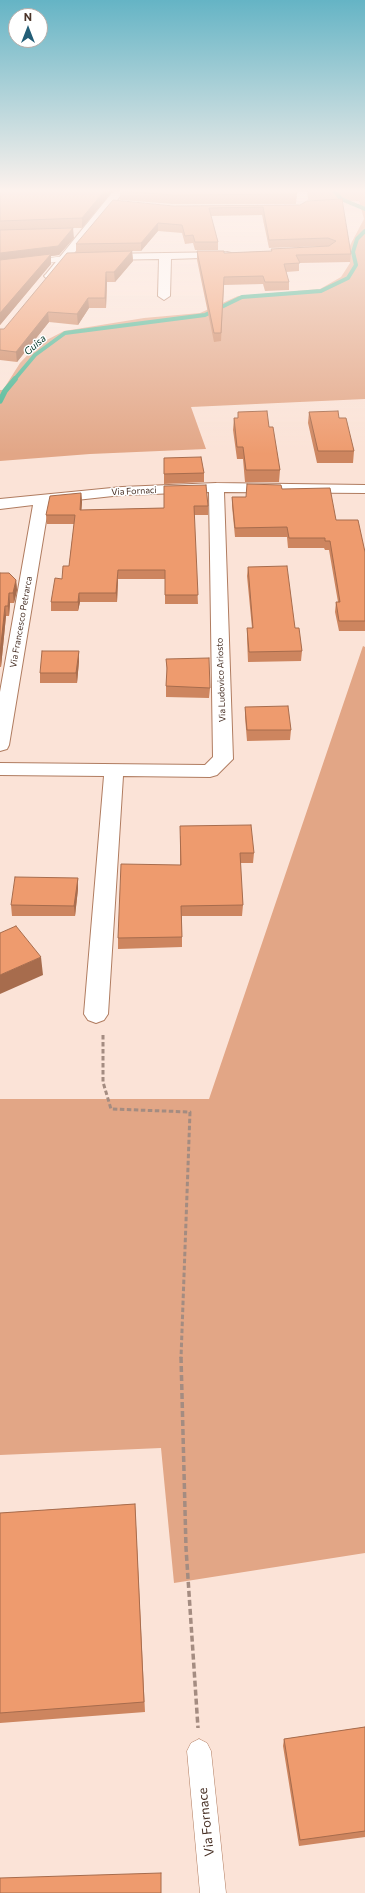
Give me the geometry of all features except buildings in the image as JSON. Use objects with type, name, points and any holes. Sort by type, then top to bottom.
[{"type":"street","points":[[42,286],[49,277]]},
{"type":"street","points":[[164,277],[164,296]]},
{"type":"street","name":"Via Fornaci","points":[[0,504],[122,491],[216,487],[364,493]]},
{"type":"street","name":"Via Ludovico Ariosto","points":[[0,769],[210,771],[224,759],[216,487]]},
{"type":"street","name":"Via Francesco Petrarca","points":[[0,745],[42,499]]},
{"type":"street","points":[[96,1014],[114,770]]},
{"type":"lane","name":"Via Fornace","points":[[199,1751],[213,1893]]},
{"type":"path","points":[[96,1014],[103,1034],[103,1082],[111,1109],[190,1112],[181,1356],[186,1548],[199,1751]]},
{"type":"shaded area","points":[[340,277],[365,277],[365,399],[191,407],[206,449],[90,454],[0,461],[0,390],[3,390],[20,363],[37,345],[64,331],[144,318],[200,313],[238,296],[320,289]]},
{"type":"shaded area","points":[[363,646],[365,647],[365,1553],[174,1583],[161,1448],[0,1455],[0,1099],[209,1099]]},
{"type":"waterway","name":"Guisa","points":[[14,380],[35,355],[65,333],[205,315],[242,297],[321,291],[348,277]]},
{"type":"waterway","name":"Guisa","points":[[0,401],[5,391],[15,379]]}]
